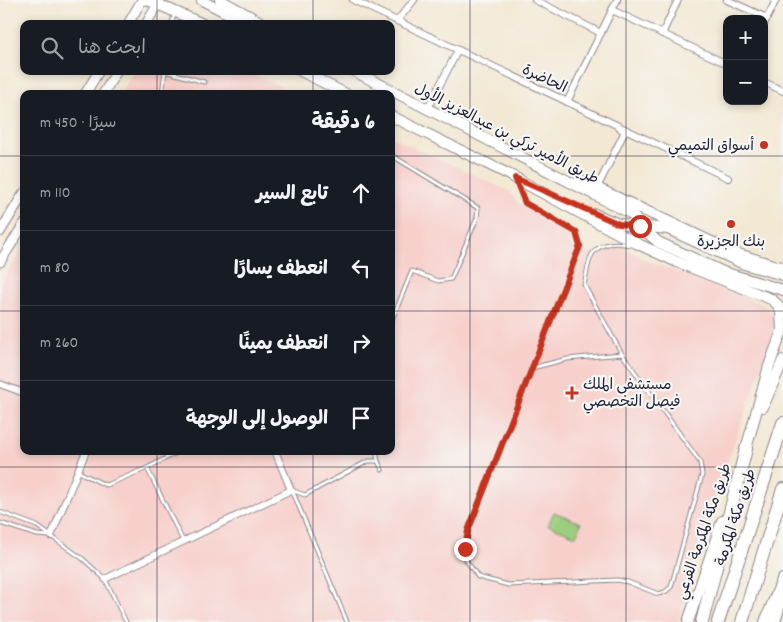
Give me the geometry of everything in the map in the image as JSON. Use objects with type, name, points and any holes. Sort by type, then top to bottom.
[{"type":"highway","name":"طريق مكة المكرمة","points":[[718,622],[783,423]]},
{"type":"highway","points":[[702,622],[746,449]]},
{"type":"highway","points":[[742,622],[783,490]]},
{"type":"highway","points":[[766,622],[783,580]]},
{"type":"main road","points":[[220,0],[257,20]]},
{"type":"main road","points":[[155,1],[194,20]]},
{"type":"main road","points":[[309,75],[338,90]]},
{"type":"main road","name":"طريق الأمير تركي بن عبدالعزيز الأول","points":[[362,75],[392,90]]},
{"type":"main road","name":"طريق الأمير تركي بن عبدالعزيز الأول","points":[[395,92],[632,214],[640,226],[658,242],[723,272],[783,290]]},
{"type":"main road","points":[[395,118],[515,178],[636,243],[677,262],[771,299],[778,305],[781,312],[782,331],[769,366],[746,449]]},
{"type":"main road","points":[[512,152],[556,169],[735,253],[783,267]]},
{"type":"main road","points":[[515,178],[619,224],[668,230],[744,264],[783,276]]},
{"type":"main road","points":[[746,449],[783,342]]},
{"type":"main road","points":[[746,449],[783,360]]},
{"type":"main road","name":"طريق مكة المكرمة الفرعي","points":[[688,622],[746,449]]},
{"type":"main road","points":[[775,622],[783,593]]},
{"type":"street","points":[[130,20],[142,0]]},
{"type":"street","points":[[201,0],[240,20]]},
{"type":"street","name":"الحاضرة","points":[[353,0],[393,20]]},
{"type":"street","points":[[397,22],[414,0]]},
{"type":"street","points":[[535,0],[601,33]]},
{"type":"street","points":[[597,188],[625,131],[567,102],[617,0]]},
{"type":"street","points":[[662,34],[678,0]]},
{"type":"street","points":[[727,0],[755,15]]},
{"type":"street","points":[[768,17],[776,0]]},
{"type":"street","points":[[148,20],[155,1]]},
{"type":"street","points":[[612,10],[723,62]]},
{"type":"street","name":"الحاضرة","points":[[397,22],[728,178]]},
{"type":"street","points":[[428,108],[458,50]]},
{"type":"street","points":[[87,90],[97,75]]},
{"type":"street","points":[[105,90],[115,75]]},
{"type":"street","points":[[768,84],[783,91]]},
{"type":"street","points":[[0,232],[20,200]]},
{"type":"street","points":[[0,262],[20,230]]},
{"type":"street","points":[[0,384],[20,392]]},
{"type":"street","points":[[50,536],[85,455]]},
{"type":"street","points":[[105,579],[291,490],[277,455]]},
{"type":"lane","points":[[173,20],[174,11]]},
{"type":"lane","points":[[163,90],[164,75]]},
{"type":"lane","points":[[179,75],[204,82]]},
{"type":"lane","points":[[395,157],[478,208],[477,218],[451,278],[438,281],[412,271],[395,312]]},
{"type":"lane","points":[[515,178],[525,203],[576,232],[580,246],[468,531],[465,549],[466,560],[478,577],[508,585],[616,580],[628,582],[658,594],[665,592],[671,587],[702,475],[700,462],[622,354],[584,285],[592,254],[606,243],[629,244],[653,255],[677,262]]},
{"type":"lane","points":[[532,369],[567,359],[622,354]]},
{"type":"lane","points":[[79,472],[107,485],[172,455]]},
{"type":"lane","points":[[377,455],[382,470]]},
{"type":"lane","points":[[291,490],[305,495],[368,461],[378,461]]},
{"type":"lane","points":[[147,468],[183,542]]},
{"type":"lane","points":[[291,490],[347,622]]},
{"type":"lane","points":[[0,512],[37,526],[83,559],[105,579],[126,622]]},
{"type":"lane","points":[[0,522],[37,535],[50,536]]},
{"type":"shaded area","points":[[132,75],[257,75],[288,90],[122,90]]},
{"type":"shaded area","name":"مستشفى الملك فيصل التخصصي","points":[[395,139],[509,191],[518,203],[569,231],[571,247],[592,254],[602,253],[612,246],[623,247],[639,257],[766,306],[775,318],[774,334],[722,477],[678,622],[0,622],[0,284],[20,252],[20,455],[395,455]]},
{"type":"green space","points":[[554,512],[581,523],[576,536],[548,525]]},
{"type":"place","name":"أسواق التميمي","points":[[764,145]]},
{"type":"place","name":"بنك الجزيرة","points":[[731,224]]},
{"type":"place","name":"مستشفى الملك فيصل التخصصي","points":[[572,393]]},
{"type":"route","points":[[465,549],[468,531],[580,246],[576,232],[525,203],[515,178],[619,224],[640,226]]}]
